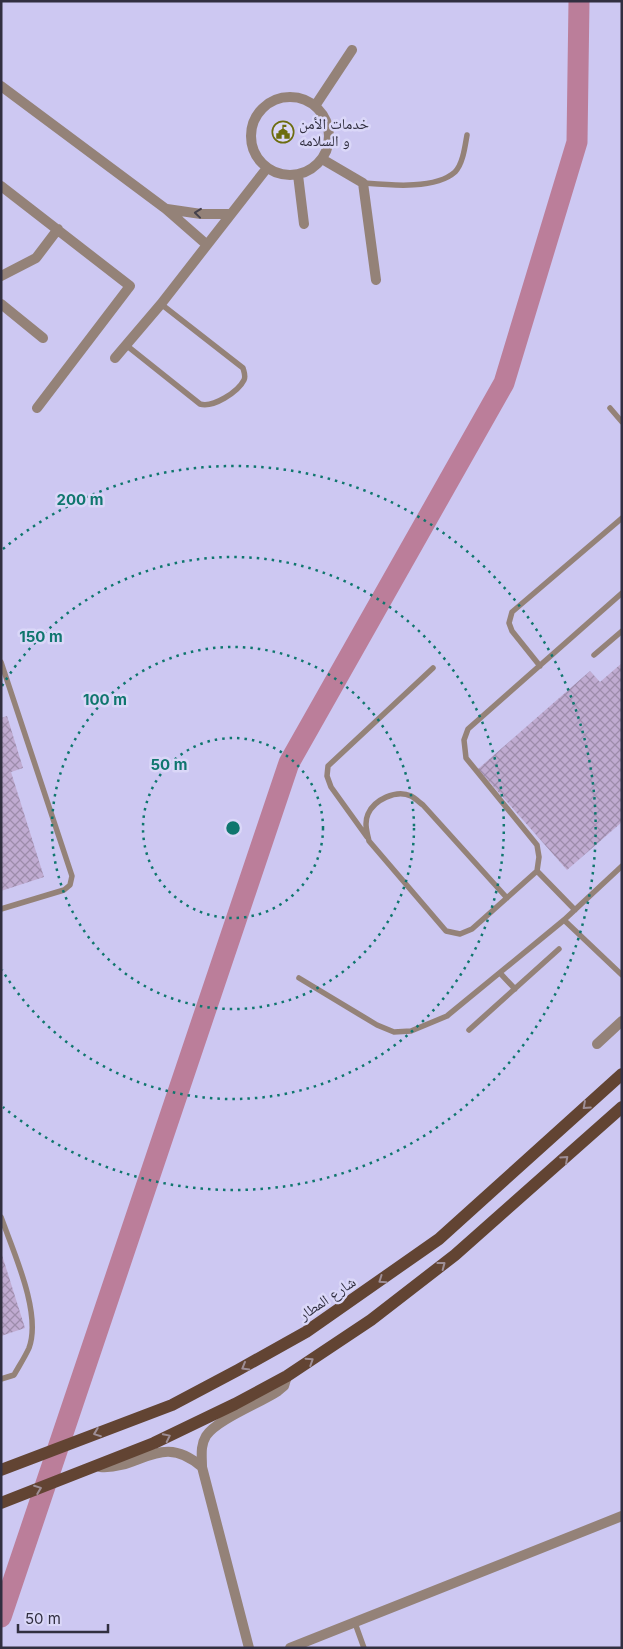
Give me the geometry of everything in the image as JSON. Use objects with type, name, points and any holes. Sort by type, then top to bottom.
[{"type":"main road","name":"شارع المطار","points":[[1,1470],[172,1405],[306,1332],[439,1239],[622,1074]]},
{"type":"main road","points":[[2,1503],[154,1443],[287,1376],[370,1320],[455,1255],[622,1108]]},
{"type":"street","points":[[315,106],[352,50]]},
{"type":"street","points":[[1,86],[166,209],[206,244]]},
{"type":"street","points":[[291,97],[304,100],[315,106],[323,114],[329,136],[327,148],[322,158],[316,166],[298,175],[287,176],[277,174],[267,168],[258,160],[252,149],[250,136],[252,124],[258,113],[267,104],[291,97]]},
{"type":"street","points":[[322,158],[363,184],[376,280]]},
{"type":"street","points":[[115,358],[161,304],[267,168]]},
{"type":"street","points":[[298,175],[304,224]]},
{"type":"street","points":[[1,186],[130,286],[37,408]]},
{"type":"street","points":[[166,209],[201,214],[230,214]]},
{"type":"street","points":[[1,276],[36,258],[58,229]]},
{"type":"street","points":[[1,304],[43,338]]},
{"type":"street","points":[[597,1044],[622,1021]]},
{"type":"street","points":[[249,1648],[202,1467],[202,1449],[209,1431],[278,1391],[284,1386],[287,1376]]},
{"type":"street","points":[[96,1466],[110,1467],[166,1451],[181,1453],[202,1467]]},
{"type":"street","points":[[290,1648],[622,1516]]},
{"type":"lane","points":[[363,184],[406,186],[440,179],[455,172],[462,159],[467,135]]},
{"type":"lane","points":[[126,345],[200,404],[206,406],[220,401],[244,380],[245,373],[243,368],[161,304]]},
{"type":"lane","points":[[610,408],[621,419]]},
{"type":"lane","points":[[540,666],[512,630],[509,622],[512,612],[622,518]]},
{"type":"lane","points":[[433,668],[328,766],[327,776],[331,787],[369,841],[446,931],[460,934],[472,929],[537,871],[539,857],[537,845],[466,758],[464,740],[468,729],[622,594]]},
{"type":"lane","points":[[594,655],[622,631]]},
{"type":"lane","points":[[1,662],[72,876],[70,885],[64,890],[1,909]]},
{"type":"lane","points":[[369,841],[366,827],[368,814],[378,800],[400,793],[410,795],[424,805],[507,898]]},
{"type":"lane","points":[[299,978],[377,1025],[394,1032],[411,1031],[448,1016],[564,920],[622,866]]},
{"type":"lane","points":[[537,871],[575,910]]},
{"type":"lane","points":[[564,920],[622,975]]},
{"type":"lane","points":[[469,1030],[559,949]]},
{"type":"lane","points":[[500,972],[515,989]]},
{"type":"lane","points":[[1,1217],[30,1302],[33,1327],[29,1347],[14,1375],[1,1379]]},
{"type":"lane","points":[[355,1623],[364,1648]]},
{"type":"building","points":[[622,663],[622,822],[567,870],[478,769],[590,671],[600,682]]},
{"type":"building","points":[[7,716],[23,768],[11,772],[44,877],[1,891],[1,718]]},
{"type":"building","points":[[1,1256],[25,1328],[1,1336]]},
{"type":"waterway","points":[[1,1617],[289,763],[504,383],[577,142],[579,1]]},
{"type":"place","name":"خدمات الأمن و السلامه","points":[[283,132]]}]
